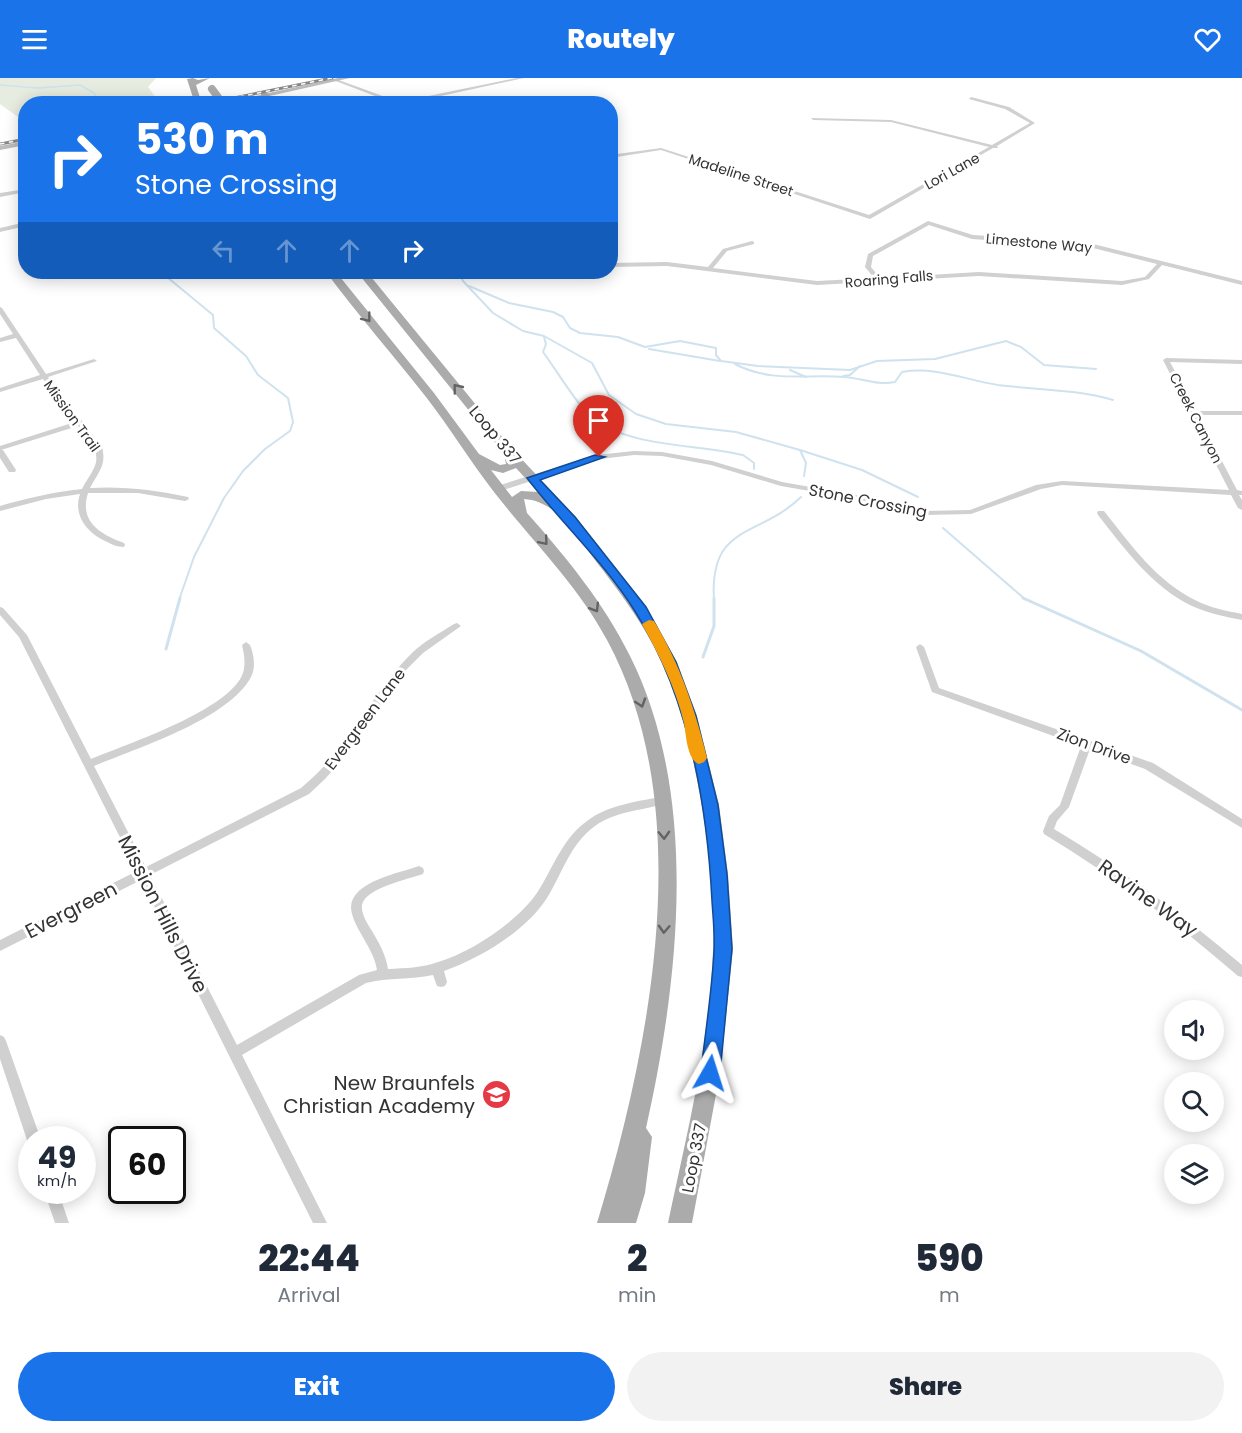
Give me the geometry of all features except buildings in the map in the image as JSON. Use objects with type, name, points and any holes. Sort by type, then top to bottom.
[{"type":"main road","points":[[190,78],[198,83],[208,78],[217,96]]},
{"type":"main road","points":[[190,78],[195,96]]},
{"type":"main road","name":"Loop 337","points":[[337,279],[473,452],[497,489],[522,514],[576,580],[624,659],[650,733],[664,826],[665,892],[661,990],[640,1110],[609,1223]]},
{"type":"main road","name":"Loop 337","points":[[368,279],[510,454],[571,520],[641,610],[669,662],[689,716],[710,805],[719,874],[723,949],[710,1073],[680,1223]]},
{"type":"main road","points":[[473,452],[499,469],[511,467],[513,461],[510,454]]},
{"type":"main road","points":[[522,514],[517,499],[521,495],[528,494],[544,499],[571,520]]},
{"type":"main road","points":[[624,1223],[637,1175],[642,1138],[640,1110]]},
{"type":"street","points":[[259,96],[347,78]]},
{"type":"street","points":[[434,96],[522,78]]},
{"type":"street","points":[[335,80],[380,96]]},
{"type":"street","name":"Lori Lane","points":[[870,217],[996,147],[1033,123],[1007,108],[971,98]]},
{"type":"street","points":[[813,119],[891,121],[996,147]]},
{"type":"street","points":[[0,148],[18,145]]},
{"type":"street","name":"Madeline Street","points":[[618,156],[661,149],[870,217]]},
{"type":"street","points":[[0,195],[18,192]]},
{"type":"street","name":"Limestone Way","points":[[878,279],[868,267],[870,255],[928,223],[972,237],[1073,243],[1242,283]]},
{"type":"street","points":[[0,230],[18,226]]},
{"type":"street","points":[[709,270],[725,250],[752,243]]},
{"type":"street","name":"Roaring Falls","points":[[618,265],[657,264],[796,282],[838,283],[979,274],[1122,283],[1147,278],[1161,263]]},
{"type":"street","name":"Mission Trail","points":[[0,309],[44,376],[100,453],[99,469],[85,489],[82,504],[85,522],[106,540],[121,545]]},
{"type":"street","points":[[0,340],[18,335]]},
{"type":"street","name":"Creek Canyon","points":[[1242,362],[1166,360],[1238,493],[1242,508]]},
{"type":"street","points":[[0,390],[94,361]]},
{"type":"street","points":[[1194,413],[1242,413]]},
{"type":"street","points":[[12,470],[0,450],[79,423]]},
{"type":"street","name":"Stone Crossing","points":[[497,489],[599,457],[651,453],[717,464],[781,484],[934,513],[958,513],[987,508],[1039,487],[1062,483],[1238,493]]},
{"type":"street","points":[[0,509],[85,489],[136,490],[185,499]]},
{"type":"street","points":[[1101,513],[1165,588],[1196,606],[1242,617]]},
{"type":"street","name":"Mission Hills Drive","points":[[0,610],[23,635],[320,1223]]},
{"type":"street","name":"Evergreen Lane","points":[[142,874],[305,791],[339,756],[408,662],[424,647],[457,627]]},
{"type":"street","points":[[88,764],[194,718],[223,702],[239,687],[249,670],[246,645]]},
{"type":"street","name":"Zion Drive","points":[[920,647],[935,690],[1164,774],[1242,824]]},
{"type":"street","name":"Ravine Way","points":[[1086,744],[1064,807],[1053,819],[1048,831],[1120,875],[1206,941],[1242,972]]},
{"type":"street","points":[[234,1053],[347,987],[373,975],[413,973],[436,969],[480,948],[528,914],[535,906],[565,849],[583,829],[604,815],[660,801]]},
{"type":"street","points":[[383,974],[382,959],[356,914],[356,903],[358,898],[376,886],[420,871]]},
{"type":"street","name":"Evergreen","points":[[0,946],[142,874]]},
{"type":"street","points":[[436,969],[441,982]]},
{"type":"street","points":[[0,1041],[29,1126]]},
{"type":"street","points":[[55,1204],[62,1223]]},
{"type":"shaded area","points":[[0,78],[156,78],[148,87],[155,96],[18,96],[18,117],[0,104]]},
{"type":"waterway","points":[[0,85],[38,88],[80,85],[96,96]]},
{"type":"waterway","points":[[169,279],[213,315],[214,328],[246,356],[258,375],[288,398],[293,422],[290,431],[265,449],[243,471],[224,498],[194,557],[179,600]]},
{"type":"waterway","points":[[462,279],[493,313],[523,331],[544,336],[592,363],[609,395],[636,414],[666,424],[736,432],[800,450]]},
{"type":"waterway","points":[[469,286],[509,303],[553,312],[563,317],[570,328],[580,333],[618,337],[645,347],[680,341],[716,348],[716,355],[721,361],[758,366],[850,370],[859,367]]},
{"type":"waterway","points":[[544,337],[546,344],[543,352],[578,402],[589,415],[605,426],[643,439],[743,455],[754,463],[754,469]]},
{"type":"waterway","points":[[859,367],[877,361],[935,359],[1006,341],[1021,347],[1044,365],[1096,369]]},
{"type":"waterway","points":[[649,349],[720,361]]},
{"type":"waterway","points":[[735,364],[762,374],[804,376]]},
{"type":"waterway","points":[[843,376],[850,375],[859,367]]},
{"type":"waterway","points":[[790,370],[804,376]]},
{"type":"waterway","points":[[804,376],[844,377],[882,383],[895,382],[902,372],[927,371],[998,385],[1070,392],[1113,400]]},
{"type":"waterway","points":[[800,450],[862,470],[918,497]]},
{"type":"waterway","points":[[800,450],[806,463],[804,476]]},
{"type":"waterway","points":[[714,600],[715,575],[720,557],[728,544],[785,510],[801,497]]},
{"type":"waterway","points":[[943,528],[1024,599]]},
{"type":"waterway","points":[[166,649],[180,598]]},
{"type":"waterway","points":[[1024,599],[1141,651],[1242,710]]},
{"type":"waterway","points":[[703,657],[714,626],[714,600]]},
{"type":"railway","points":[[243,96],[332,78]]},
{"type":"railway","points":[[0,144],[18,141]]},
{"type":"slow traffic","points":[[649,624],[669,662],[689,716],[699,758]]},
{"type":"place","name":"New Braunfels Christian Academy","points":[[496,1094]]},
{"type":"route","points":[[599,457],[533,478],[571,520],[641,610],[669,662],[689,716],[710,805],[719,874],[723,949],[710,1073]]}]
